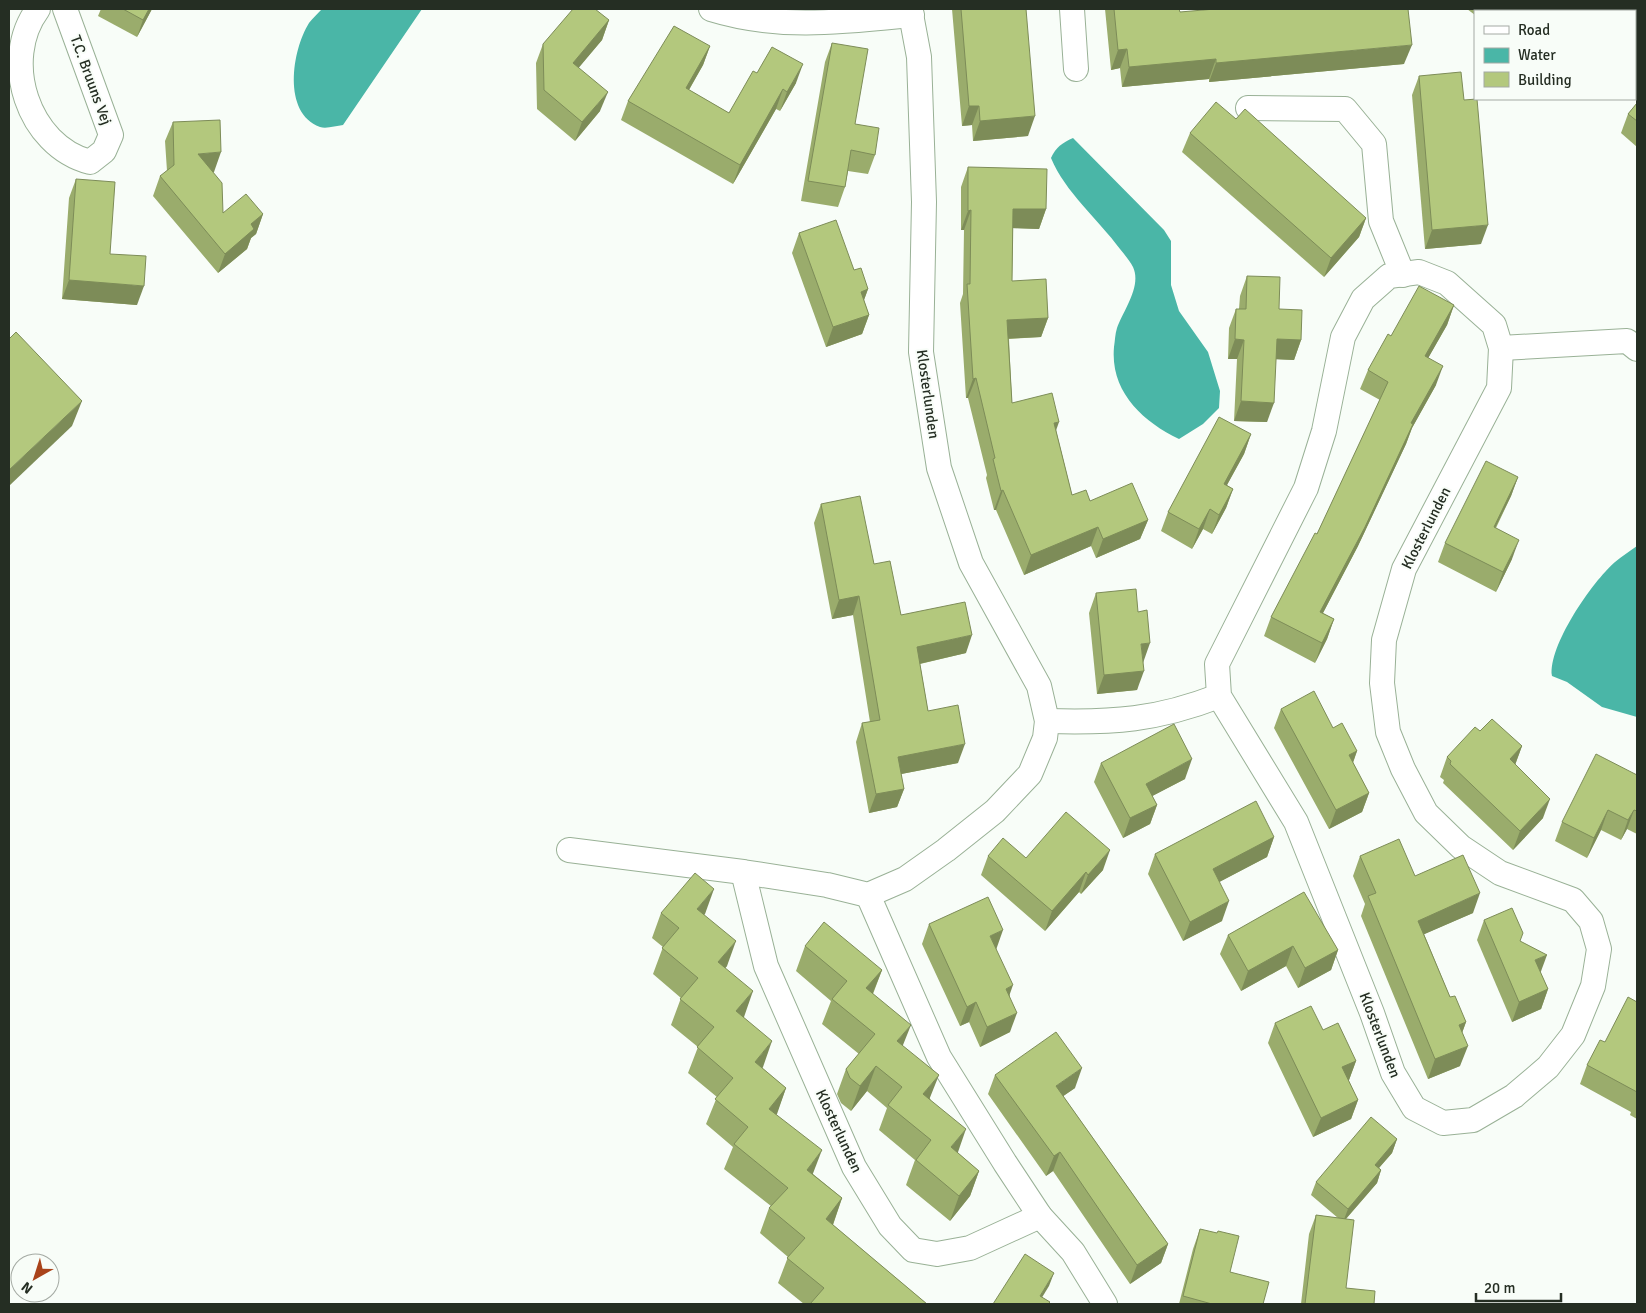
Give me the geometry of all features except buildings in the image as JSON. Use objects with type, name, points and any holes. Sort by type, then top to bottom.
[{"type":"street","name":"T.C. Bruuns Vej","points":[[38,9],[32,16],[17,56],[22,96],[47,138],[73,157],[90,162],[104,151],[111,135],[65,9]]},
{"type":"street","name":"Klosterlunden","points":[[711,9],[743,18],[784,22],[832,23],[911,12],[918,57],[924,202],[921,352],[940,468],[971,563],[1039,686],[1047,721],[1045,738],[1030,774],[995,811],[946,850],[905,879],[868,895]]},
{"type":"street","points":[[1072,9],[1076,69]]},
{"type":"street","points":[[1248,108],[1345,109],[1374,144],[1381,222],[1403,274]]},
{"type":"street","name":"Klosterlunden","points":[[1419,272],[1447,283],[1494,325],[1501,348],[1498,388],[1404,569],[1384,640],[1382,683],[1388,732],[1403,769],[1426,813],[1461,847],[1500,873],[1573,900],[1591,921],[1599,949],[1593,986],[1573,1035],[1548,1067],[1514,1096],[1473,1120],[1443,1123],[1414,1108],[1393,1073],[1372,1013],[1296,822],[1219,696],[1217,664],[1306,488],[1324,431],[1343,337],[1363,298],[1389,276],[1403,274],[1419,272]]},
{"type":"street","points":[[1501,348],[1627,341],[1637,349]]},
{"type":"street","points":[[1047,721],[1127,721],[1184,710],[1219,696]]},
{"type":"street","points":[[569,850],[743,872],[868,895],[939,1057],[1040,1216],[1073,1252],[1105,1304]]},
{"type":"street","name":"Klosterlunden","points":[[743,872],[766,966],[854,1167],[890,1226],[913,1250],[937,1254],[970,1248],[1040,1216]]},
{"type":"water","points":[[322,9],[422,9],[343,125],[325,128],[308,120],[300,109],[295,95],[294,80],[298,49],[303,35],[309,23]]},
{"type":"water","points":[[1073,138],[1164,230],[1171,241],[1171,285],[1179,311],[1208,352],[1220,391],[1219,408],[1203,424],[1179,439],[1165,432],[1141,414],[1123,391],[1117,377],[1114,363],[1116,333],[1131,298],[1135,274],[1127,258],[1073,194],[1051,158],[1060,146]]},
{"type":"water","points":[[1637,546],[1637,717],[1602,707],[1567,682],[1552,676],[1557,648],[1573,615],[1606,571]]}]
